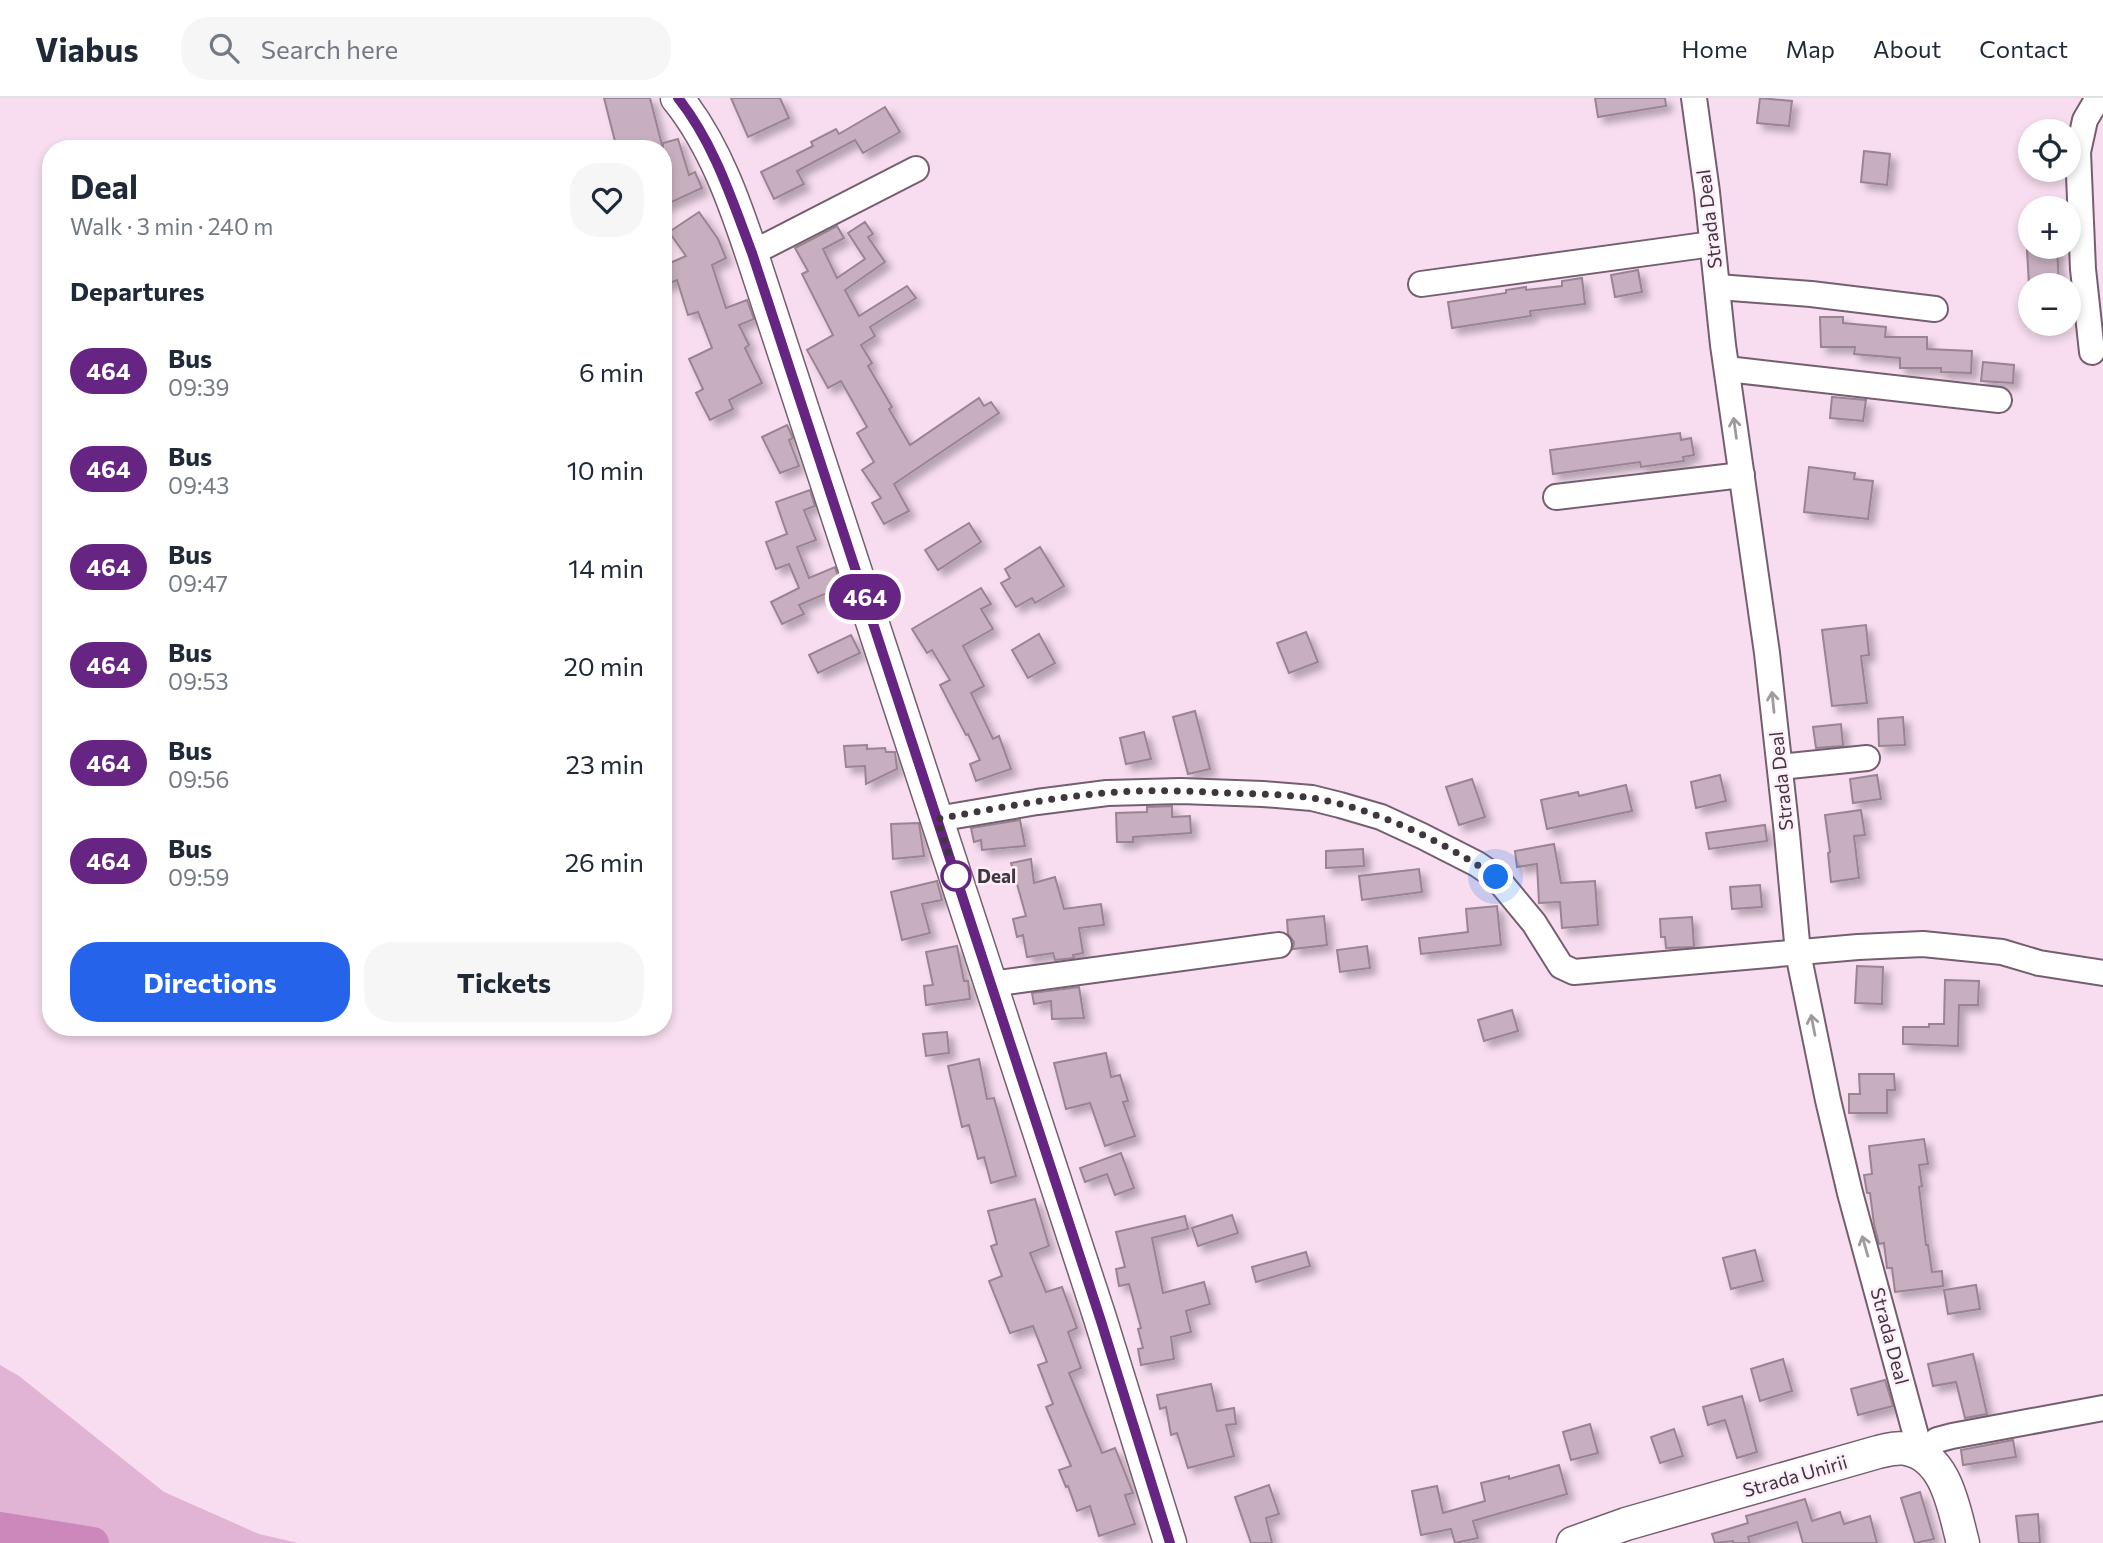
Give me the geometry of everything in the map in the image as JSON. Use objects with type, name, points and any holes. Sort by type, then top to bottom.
[{"type":"main road","points":[[677,98],[696,125],[716,162],[752,253],[1100,1318],[1170,1543]]},
{"type":"main road","name":"Strada Unirii","points":[[1573,1543],[1626,1524],[1878,1452],[1905,1449],[1921,1454]]},
{"type":"main road","points":[[1921,1454],[1935,1465],[1942,1478],[1963,1543]]},
{"type":"street","name":"Strada Deal","points":[[1694,98],[1727,369],[1767,653],[1798,953],[1850,1193],[1921,1454]]},
{"type":"street","points":[[2092,352],[2083,269],[2078,152],[2085,121],[2098,98]]},
{"type":"street","points":[[752,253],[916,169]]},
{"type":"street","points":[[1421,284],[1712,244]]},
{"type":"street","points":[[1718,287],[1935,309]]},
{"type":"street","points":[[1727,369],[1999,400]]},
{"type":"street","points":[[1556,497],[1742,475]]},
{"type":"street","points":[[1780,767],[1867,758]]},
{"type":"street","points":[[937,819],[1107,793],[1181,791],[1312,798],[1381,817],[1477,864],[1496,877],[1534,923],[1555,957],[1567,970],[1574,972],[1858,947],[1934,945],[2002,952],[2039,963],[2103,973]]},
{"type":"street","points":[[991,984],[1279,945]]},
{"type":"street","points":[[1921,1454],[1937,1440],[1952,1436],[2103,1408]]},
{"type":"shaded area","points":[[0,1365],[19,1376],[164,1492],[259,1534],[298,1543],[0,1543]]},
{"type":"building","points":[[604,98],[650,98],[661,140],[615,140]]},
{"type":"building","points":[[731,98],[780,98],[789,118],[748,137]]},
{"type":"building","points":[[1595,98],[1665,98],[1666,106],[1598,117]]},
{"type":"building","points":[[1760,98],[1792,101],[1789,126],[1757,123]]},
{"type":"building","points":[[885,107],[900,132],[863,153],[855,140],[797,171],[804,184],[774,199],[761,172],[813,146],[811,142],[836,129],[839,134]]},
{"type":"building","points":[[678,139],[689,175],[695,172],[702,188],[672,202],[672,141]]},
{"type":"building","points":[[1864,151],[1890,154],[1887,185],[1861,182]]},
{"type":"building","points":[[699,212],[718,239],[726,258],[712,265],[726,308],[747,300],[754,319],[739,325],[749,345],[745,348],[762,383],[729,400],[733,409],[710,420],[696,393],[703,389],[689,359],[712,348],[698,312],[688,315],[677,280],[672,282],[672,262],[686,256],[672,236],[672,230]]},
{"type":"building","points":[[865,222],[873,234],[868,237],[885,262],[845,290],[859,316],[907,286],[916,298],[870,327],[875,336],[861,345],[872,363],[868,366],[892,407],[889,409],[910,445],[979,398],[984,406],[991,402],[999,413],[894,484],[909,511],[884,524],[872,503],[881,498],[862,470],[874,462],[857,433],[867,427],[841,381],[828,388],[807,350],[833,335],[802,274],[808,271],[795,248],[837,226],[844,238],[823,249],[837,278],[865,259],[848,233]]},
{"type":"building","points":[[2028,259],[2058,259],[2058,273],[2028,273]]},
{"type":"building","points":[[1638,270],[1642,292],[1615,297],[1611,275]]},
{"type":"building","points":[[1582,278],[1585,304],[1530,311],[1531,316],[1452,328],[1448,302],[1506,293],[1506,290],[1526,287],[1526,290],[1562,286],[1562,281]]},
{"type":"building","points":[[1820,317],[1843,317],[1843,323],[1886,327],[1885,337],[1927,337],[1927,349],[1972,351],[1971,373],[1941,372],[1941,368],[1900,368],[1900,358],[1854,354],[1855,347],[1821,347]]},
{"type":"building","points":[[1983,362],[2014,365],[2013,383],[1981,381]]},
{"type":"building","points":[[1832,397],[1866,400],[1863,421],[1830,418]]},
{"type":"building","points":[[787,425],[793,438],[789,440],[799,466],[780,473],[762,437]]},
{"type":"building","points":[[1680,433],[1681,440],[1691,438],[1694,455],[1683,457],[1684,461],[1641,467],[1640,462],[1553,474],[1550,450]]},
{"type":"building","points":[[1809,467],[1855,473],[1854,479],[1873,481],[1868,519],[1804,512]]},
{"type":"building","points":[[810,490],[815,506],[804,510],[816,540],[797,547],[809,578],[835,567],[841,587],[799,605],[804,614],[782,624],[771,602],[799,588],[789,564],[776,569],[766,542],[787,534],[776,502]]},
{"type":"building","points":[[969,523],[981,542],[938,570],[925,550]]},
{"type":"building","points":[[1040,547],[1064,586],[1035,603],[1032,598],[1016,607],[1001,583],[1010,578],[1005,569]]},
{"type":"building","points":[[981,588],[991,604],[981,609],[993,629],[963,646],[984,686],[971,693],[993,739],[999,736],[1011,769],[976,781],[970,764],[980,760],[940,685],[950,680],[932,650],[927,653],[912,629]]},
{"type":"building","points":[[1866,625],[1869,655],[1861,656],[1867,703],[1832,706],[1822,630]]},
{"type":"building","points":[[1306,632],[1318,662],[1289,673],[1277,643]]},
{"type":"building","points":[[1039,634],[1055,663],[1028,678],[1012,650]]},
{"type":"building","points":[[851,635],[860,653],[818,673],[809,655]]},
{"type":"building","points":[[1195,711],[1210,769],[1188,774],[1173,717]]},
{"type":"building","points":[[1903,717],[1905,745],[1879,746],[1878,719]]},
{"type":"building","points":[[1841,724],[1843,746],[1816,748],[1813,727]]},
{"type":"building","points":[[1144,732],[1151,759],[1126,764],[1120,738]]},
{"type":"building","points":[[867,745],[867,749],[885,748],[886,752],[895,752],[897,769],[866,784],[865,766],[846,767],[844,746]]},
{"type":"building","points":[[1720,775],[1726,801],[1696,808],[1691,782]]},
{"type":"building","points":[[1877,775],[1881,799],[1853,803],[1850,779]]},
{"type":"building","points":[[1472,779],[1485,817],[1459,825],[1446,787]]},
{"type":"building","points":[[1626,785],[1632,811],[1547,829],[1541,800],[1578,792],[1579,796]]},
{"type":"building","points":[[1172,806],[1172,817],[1190,816],[1191,833],[1133,837],[1133,842],[1117,842],[1116,813],[1147,812],[1147,807]]},
{"type":"building","points":[[1861,810],[1865,835],[1854,836],[1859,878],[1831,882],[1825,815]]},
{"type":"building","points":[[1020,820],[1025,846],[982,850],[981,840],[974,842],[971,828]]},
{"type":"building","points":[[919,823],[924,856],[893,859],[891,824]]},
{"type":"building","points":[[1765,825],[1767,841],[1709,849],[1706,833]]},
{"type":"building","points":[[1554,844],[1561,883],[1595,881],[1598,925],[1562,928],[1560,902],[1539,903],[1537,864],[1517,867],[1515,851]]},
{"type":"building","points":[[1363,849],[1364,866],[1326,868],[1326,851]]},
{"type":"building","points":[[1031,859],[1034,883],[1055,877],[1064,909],[1101,904],[1104,925],[1079,928],[1083,953],[1073,955],[1074,958],[1055,960],[1053,953],[1027,957],[1023,935],[1017,937],[1013,919],[1026,916],[1011,863]]},
{"type":"building","points":[[1419,869],[1422,892],[1362,900],[1359,876]]},
{"type":"building","points":[[937,881],[942,900],[922,904],[930,933],[902,940],[891,892]]},
{"type":"building","points":[[1760,885],[1762,907],[1732,909],[1730,887]]},
{"type":"building","points":[[1497,906],[1501,945],[1421,954],[1419,938],[1468,932],[1466,909]]},
{"type":"building","points":[[1324,916],[1327,945],[1293,949],[1294,942],[1288,934],[1287,920]]},
{"type":"building","points":[[1692,917],[1694,947],[1666,948],[1665,937],[1661,937],[1660,919]]},
{"type":"building","points":[[957,946],[964,981],[968,981],[970,999],[926,1005],[924,986],[933,985],[926,952]]},
{"type":"building","points":[[1367,946],[1370,968],[1340,972],[1337,950]]},
{"type":"building","points":[[1857,966],[1883,967],[1882,1004],[1855,1003]]},
{"type":"building","points":[[1945,980],[1979,981],[1978,1005],[1959,1005],[1958,1046],[1903,1044],[1903,1027],[1944,1024]]},
{"type":"building","points":[[1079,987],[1084,1018],[1052,1019],[1051,1001],[1034,1004],[1032,993]]},
{"type":"building","points":[[1512,1010],[1518,1031],[1484,1041],[1478,1020]]},
{"type":"building","points":[[947,1032],[949,1053],[926,1056],[923,1034]]},
{"type":"building","points":[[1106,1053],[1111,1077],[1120,1075],[1128,1101],[1123,1102],[1135,1136],[1105,1146],[1090,1103],[1066,1109],[1054,1063]]},
{"type":"building","points":[[979,1059],[987,1099],[994,1098],[1016,1176],[991,1183],[984,1157],[978,1159],[969,1125],[962,1127],[948,1066]]},
{"type":"building","points":[[1859,1074],[1894,1074],[1895,1090],[1887,1090],[1887,1113],[1849,1113],[1849,1094],[1860,1094]]},
{"type":"building","points":[[1924,1139],[1928,1164],[1919,1165],[1922,1186],[1919,1187],[1926,1245],[1932,1272],[1942,1271],[1943,1286],[1895,1292],[1892,1268],[1887,1268],[1884,1243],[1879,1244],[1870,1193],[1867,1193],[1864,1175],[1872,1174],[1869,1146]]},
{"type":"building","points":[[1121,1153],[1134,1188],[1115,1195],[1107,1174],[1085,1182],[1080,1168]]},
{"type":"building","points":[[1035,1199],[1049,1246],[1030,1253],[1046,1292],[1062,1287],[1077,1328],[1068,1332],[1081,1368],[1069,1373],[1102,1453],[1115,1448],[1133,1493],[1125,1495],[1135,1524],[1099,1536],[1090,1506],[1077,1511],[1059,1470],[1071,1466],[1046,1407],[1053,1404],[1038,1365],[1047,1362],[1033,1326],[1010,1333],[989,1281],[1002,1276],[991,1246],[997,1244],[988,1211]]},
{"type":"building","points":[[1232,1215],[1238,1233],[1198,1246],[1192,1228]]},
{"type":"building","points":[[1185,1216],[1188,1229],[1152,1238],[1163,1293],[1204,1282],[1210,1304],[1186,1311],[1191,1332],[1171,1337],[1174,1359],[1141,1365],[1138,1349],[1143,1348],[1138,1329],[1141,1328],[1129,1284],[1119,1286],[1116,1269],[1125,1267],[1116,1232]]},
{"type":"building","points":[[1755,1250],[1763,1281],[1731,1289],[1723,1258]]},
{"type":"building","points":[[1306,1252],[1310,1266],[1256,1282],[1252,1267]]},
{"type":"building","points":[[1976,1285],[1980,1309],[1948,1314],[1944,1290]]},
{"type":"building","points":[[1973,1354],[1987,1414],[1965,1418],[1956,1382],[1933,1386],[1928,1364]]},
{"type":"building","points":[[1783,1359],[1792,1391],[1760,1401],[1751,1369]]},
{"type":"building","points":[[1885,1380],[1893,1406],[1858,1415],[1851,1389]]},
{"type":"building","points":[[1211,1384],[1217,1411],[1234,1408],[1236,1424],[1226,1425],[1234,1456],[1188,1468],[1177,1433],[1171,1435],[1166,1407],[1160,1409],[1157,1395]]},
{"type":"building","points":[[1742,1396],[1757,1452],[1737,1458],[1725,1420],[1708,1425],[1703,1407]]},
{"type":"building","points":[[1590,1424],[1598,1453],[1571,1460],[1563,1432]]},
{"type":"building","points":[[1674,1429],[1683,1456],[1660,1463],[1651,1437]]},
{"type":"building","points":[[2013,1440],[2016,1457],[1963,1465],[1961,1450]]},
{"type":"building","points":[[1559,1465],[1567,1494],[1473,1521],[1478,1538],[1455,1543],[1451,1529],[1421,1535],[1412,1491],[1437,1486],[1443,1513],[1485,1501],[1481,1483],[1509,1476],[1509,1479]]},
{"type":"building","points":[[1269,1485],[1279,1514],[1266,1518],[1272,1543],[1251,1543],[1235,1497]]},
{"type":"building","points":[[1920,1492],[1934,1539],[1915,1543],[1901,1498]]},
{"type":"building","points":[[1805,1499],[1812,1521],[1840,1512],[1844,1524],[1870,1516],[1877,1543],[1803,1543],[1797,1522],[1748,1537],[1750,1543],[1715,1543],[1712,1534],[1748,1523],[1746,1516]]},
{"type":"building","points":[[2038,1514],[2040,1543],[2019,1543],[2016,1516]]},
{"type":"waterway","points":[[0,1528],[93,1543]]},
{"type":"bus line","name":"464","points":[[678,98],[708,145],[752,253],[1100,1318],[1170,1543]]},
{"type":"place","name":"Deal","points":[[956,876]]},
{"type":"route","points":[[956,876],[937,819],[1107,793],[1181,791],[1288,796],[1340,804],[1381,817],[1422,836],[1477,864],[1496,877]]}]
